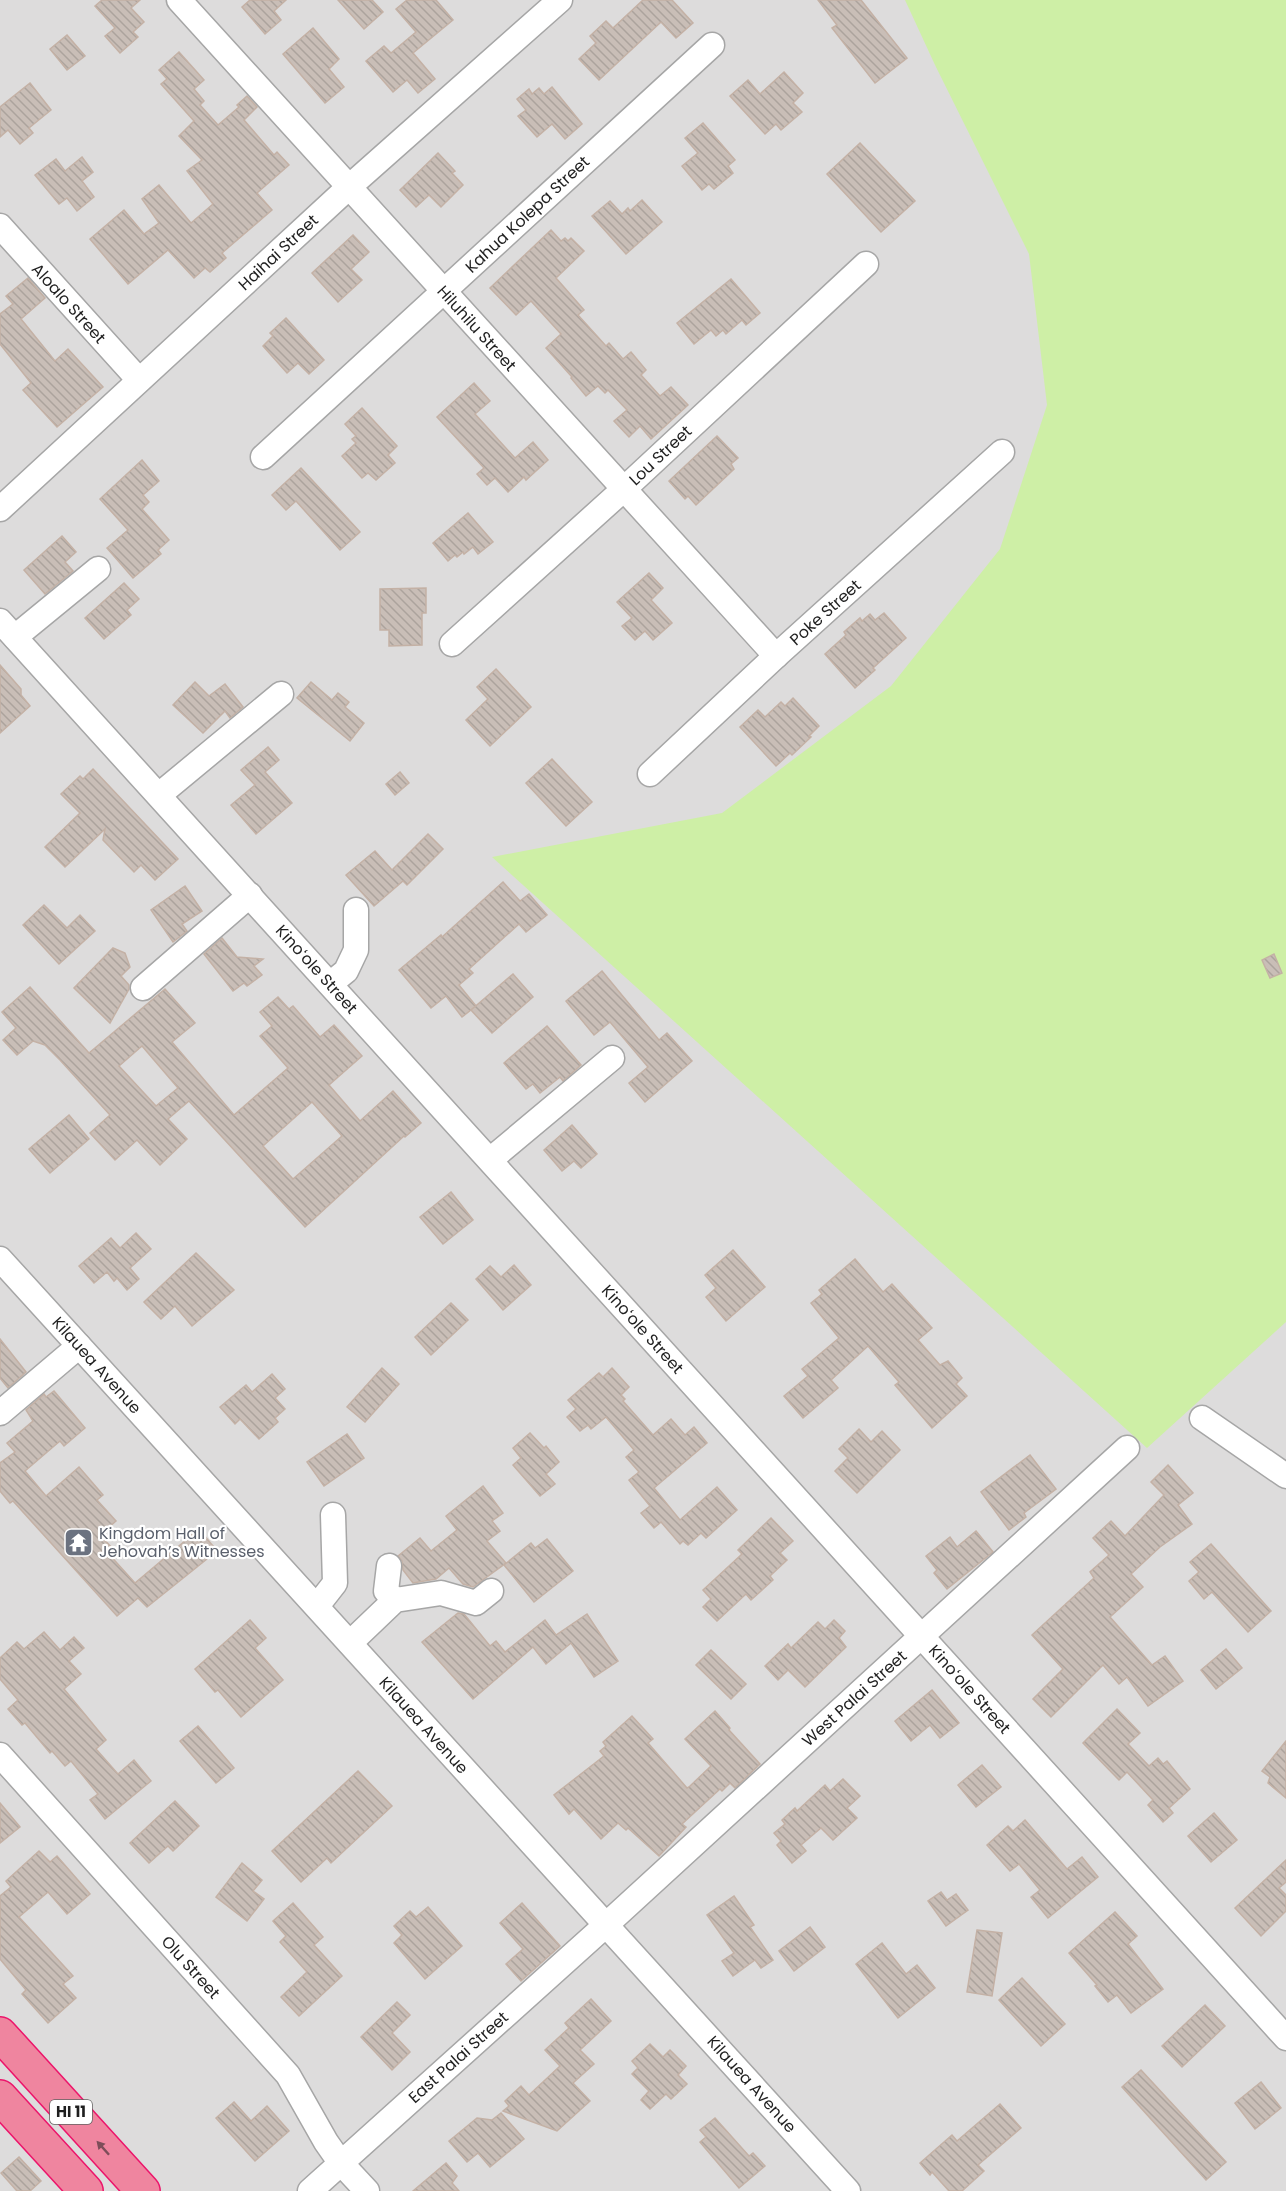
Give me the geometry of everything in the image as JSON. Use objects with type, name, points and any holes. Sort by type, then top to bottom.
[{"type":"highway","name":"HI 11","points":[[0,2034],[143,2191]]},
{"type":"highway","points":[[0,2097],[86,2191]]},
{"type":"street","name":"Hiluhilu Street","points":[[179,0],[776,656]]},
{"type":"street","name":"Haihai Street","points":[[0,509],[349,188],[559,0]]},
{"type":"street","name":"Kahua Kolepa Street","points":[[263,457],[712,45]]},
{"type":"street","name":"Aloalo Street","points":[[0,226],[139,380]]},
{"type":"street","name":"Lou Street","points":[[452,644],[624,489],[866,264]]},
{"type":"street","name":"Poke Street","points":[[650,774],[776,656],[1002,452]]},
{"type":"street","points":[[8,629],[98,569]]},
{"type":"street","name":"Kinoʻole Street","points":[[8,629],[1286,2038]]},
{"type":"street","points":[[159,795],[281,694]]},
{"type":"street","points":[[143,988],[250,896]]},
{"type":"street","points":[[330,984],[346,971],[356,950],[356,910]]},
{"type":"street","points":[[490,1160],[612,1058]]},
{"type":"street","name":"Kilauea Avenue","points":[[0,1258],[848,2191]]},
{"type":"street","points":[[0,1413],[80,1346]]},
{"type":"street","points":[[1202,1418],[1286,1476]]},
{"type":"street","name":"West Palai Street","points":[[607,1924],[1127,1448]]},
{"type":"street","points":[[317,1606],[335,1583],[333,1515]]},
{"type":"street","points":[[389,1566],[386,1591],[395,1600]]},
{"type":"street","points":[[350,1643],[395,1600],[441,1593],[476,1603],[491,1591]]},
{"type":"street","name":"Olu Street","points":[[0,1755],[288,2075],[326,2142],[340,2162],[367,2191]]},
{"type":"street","name":"East Palai Street","points":[[310,2191],[607,1924]]},
{"type":"shaded area","points":[[0,0],[1286,0],[1286,2191],[0,2191]]},
{"type":"green space","points":[[905,0],[1286,0],[1286,1322],[1147,1448],[492,857],[722,813],[891,686],[1000,549],[1047,405],[1029,254]]},
{"type":"building","points":[[102,0],[140,0],[131,8],[144,22],[133,32],[138,37],[120,53],[105,36],[115,28],[95,6]]},
{"type":"building","points":[[250,0],[286,0],[274,11],[281,20],[265,34],[242,7]]},
{"type":"building","points":[[338,0],[372,0],[383,12],[364,29]]},
{"type":"building","points":[[407,0],[436,0],[453,20],[413,53],[435,79],[418,93],[407,80],[393,92],[366,61],[384,46],[391,53],[416,32],[396,9]]},
{"type":"building","points":[[643,0],[672,0],[693,23],[676,38],[661,22],[599,80],[579,59],[596,43],[590,36],[606,21],[613,28]]},
{"type":"building","points":[[818,0],[861,0],[907,58],[875,83],[832,28],[837,25]]},
{"type":"building","points":[[313,28],[339,59],[329,69],[344,87],[325,103],[283,54]]},
{"type":"building","points":[[67,35],[85,56],[67,70],[50,49]]},
{"type":"building","points":[[179,52],[204,80],[194,89],[204,101],[200,105],[218,125],[239,107],[237,105],[247,96],[257,107],[244,120],[274,155],[277,152],[289,165],[257,193],[272,210],[222,253],[226,258],[210,272],[205,268],[194,278],[168,250],[128,284],[90,239],[124,210],[144,234],[159,223],[142,199],[159,185],[191,223],[213,204],[187,171],[202,160],[179,136],[194,121],[161,84],[167,79],[159,70]]},
{"type":"building","points":[[784,72],[803,93],[793,103],[802,112],[781,130],[776,124],[765,134],[730,96],[748,80],[760,94]]},
{"type":"building","points":[[30,83],[51,110],[29,128],[33,133],[20,144],[8,130],[0,137],[0,107]]},
{"type":"building","points":[[552,87],[582,124],[565,139],[552,124],[537,137],[518,116],[526,110],[517,99],[529,89],[532,94],[539,88],[544,94]]},
{"type":"building","points":[[703,123],[735,160],[728,166],[733,173],[714,189],[709,184],[702,190],[682,166],[698,153],[685,138]]},
{"type":"building","points":[[860,143],[915,201],[881,232],[827,174]]},
{"type":"building","points":[[438,153],[455,171],[452,173],[463,185],[441,207],[429,195],[416,207],[400,190]]},
{"type":"building","points":[[82,157],[93,172],[82,181],[94,197],[77,211],[67,198],[59,204],[35,175],[56,159],[65,171]]},
{"type":"building","points":[[642,200],[662,222],[626,254],[592,216],[610,201],[622,214],[628,208],[630,211]]},
{"type":"building","points":[[551,230],[561,241],[565,238],[568,241],[571,238],[584,251],[556,278],[584,310],[578,315],[606,346],[609,343],[623,359],[631,352],[646,370],[641,375],[660,396],[671,387],[688,405],[651,439],[640,426],[629,437],[614,421],[627,410],[608,390],[605,393],[598,386],[586,396],[546,348],[561,334],[531,301],[516,315],[490,288]]},
{"type":"building","points":[[353,235],[369,252],[351,269],[362,280],[338,302],[312,273]]},
{"type":"building","points":[[28,278],[45,298],[21,319],[55,361],[68,349],[103,387],[57,427],[23,390],[31,383],[0,344],[0,314],[13,304],[6,296]]},
{"type":"building","points":[[731,279],[760,313],[746,325],[742,320],[726,334],[723,330],[716,336],[711,330],[694,344],[677,323]]},
{"type":"building","points":[[286,318],[324,360],[309,374],[298,363],[287,373],[263,346],[273,336],[270,333]]},
{"type":"building","points":[[474,383],[490,401],[475,414],[515,458],[533,442],[548,460],[526,480],[524,477],[508,492],[495,478],[487,485],[477,474],[484,468],[437,417]]},
{"type":"building","points":[[362,408],[397,446],[388,455],[395,463],[376,480],[368,473],[362,478],[342,456],[356,443],[352,439],[356,436],[345,424]]},
{"type":"building","points":[[717,436],[738,458],[731,464],[734,469],[696,505],[688,496],[685,499],[669,481]]},
{"type":"building","points":[[142,460],[159,481],[143,495],[149,502],[142,509],[169,540],[158,550],[161,554],[133,578],[107,548],[128,530],[100,499]]},
{"type":"building","points":[[301,468],[360,532],[340,550],[296,501],[286,510],[272,495]]},
{"type":"building","points":[[468,513],[493,542],[478,554],[473,547],[464,554],[463,552],[457,557],[455,555],[448,561],[433,543]]},
{"type":"building","points":[[62,536],[76,552],[65,562],[73,571],[45,594],[24,570]]},
{"type":"building","points":[[649,573],[663,588],[651,600],[672,623],[653,640],[645,631],[635,640],[622,626],[632,618],[617,602]]},
{"type":"building","points":[[124,583],[139,599],[127,610],[131,615],[104,639],[85,618]]},
{"type":"building","points":[[426,588],[426,613],[422,613],[422,645],[389,646],[389,630],[380,630],[380,589]]},
{"type":"building","points":[[884,613],[906,638],[855,688],[825,654],[846,635],[844,632],[860,618],[862,621],[870,614],[875,620]]},
{"type":"building","points":[[0,665],[21,689],[21,695],[30,706],[0,733]]},
{"type":"building","points":[[496,669],[531,707],[490,746],[466,720],[488,699],[477,687]]},
{"type":"building","points":[[195,682],[209,696],[225,684],[243,707],[230,718],[225,711],[203,733],[173,705]]},
{"type":"building","points":[[311,682],[332,700],[338,693],[349,702],[345,707],[364,723],[350,741],[297,698]]},
{"type":"building","points":[[793,698],[819,726],[792,755],[790,753],[776,766],[740,727],[758,710],[765,717],[781,702],[785,706]]},
{"type":"building","points":[[268,747],[279,760],[265,772],[292,803],[256,834],[231,805],[255,785],[241,770]]},
{"type":"building","points":[[552,759],[592,802],[566,826],[526,783]]},
{"type":"building","points":[[93,769],[178,859],[155,880],[141,865],[134,872],[103,840],[105,829],[65,867],[45,847],[80,813],[61,794],[80,776],[83,779]]},
{"type":"building","points":[[400,772],[409,783],[395,795],[386,784]]},
{"type":"building","points":[[428,834],[443,849],[407,885],[403,881],[374,906],[346,875],[375,851],[392,870]]},
{"type":"building","points":[[503,882],[520,901],[529,894],[547,915],[526,932],[519,924],[469,969],[473,973],[459,985],[476,1006],[462,1017],[446,996],[431,1008],[399,970],[441,935],[442,937]]},
{"type":"building","points":[[185,886],[202,911],[182,924],[187,931],[173,942],[151,910]]},
{"type":"building","points":[[44,905],[67,928],[80,915],[95,931],[59,964],[23,925]]},
{"type":"building","points":[[222,938],[237,957],[263,959],[254,966],[262,975],[247,986],[244,983],[233,991],[204,954]]},
{"type":"building","points":[[113,948],[125,953],[130,967],[121,976],[129,985],[129,989],[110,1023],[74,988]]},
{"type":"building","points":[[1274,954],[1282,973],[1270,978],[1262,960]]},
{"type":"building","points":[[602,971],[659,1040],[667,1033],[692,1061],[645,1102],[629,1083],[648,1067],[610,1022],[594,1035],[566,1001]]},
{"type":"building","points":[[513,974],[533,997],[492,1033],[471,1010]]},
{"type":"building","points":[[30,987],[89,1053],[165,989],[195,1023],[172,1042],[234,1115],[288,1068],[260,1036],[272,1026],[260,1012],[278,997],[289,1009],[293,1006],[320,1037],[334,1025],[362,1056],[329,1085],[360,1121],[393,1091],[421,1123],[305,1227],[189,1101],[168,1119],[187,1139],[160,1165],[137,1140],[115,1160],[90,1133],[110,1115],[45,1045],[33,1041],[17,1055],[3,1040],[16,1028],[2,1012]],"holes":[[[142,1046],[178,1088],[156,1106],[119,1066]],[[312,1102],[342,1136],[293,1179],[263,1146]]]},
{"type":"building","points":[[547,1026],[581,1065],[563,1081],[560,1077],[540,1093],[533,1084],[526,1089],[504,1063]]},
{"type":"building","points":[[69,1115],[89,1139],[50,1173],[29,1149]]},
{"type":"building","points":[[572,1125],[597,1154],[581,1168],[574,1161],[562,1171],[544,1150]]},
{"type":"building","points":[[451,1192],[473,1220],[443,1244],[420,1217]]},
{"type":"building","points":[[136,1233],[151,1249],[130,1268],[139,1279],[127,1290],[117,1278],[114,1281],[107,1272],[94,1283],[79,1266],[111,1238],[120,1248]]},
{"type":"building","points":[[733,1250],[765,1287],[726,1321],[706,1297],[716,1288],[705,1275]]},
{"type":"building","points":[[196,1253],[234,1290],[192,1326],[175,1306],[161,1319],[144,1302]]},
{"type":"building","points":[[855,1259],[883,1292],[892,1284],[932,1328],[918,1340],[940,1365],[948,1361],[962,1378],[956,1384],[967,1396],[932,1428],[895,1385],[899,1382],[868,1346],[831,1380],[838,1388],[803,1418],[784,1396],[808,1376],[802,1369],[839,1338],[811,1303],[822,1294],[819,1290]]},
{"type":"building","points":[[514,1265],[531,1285],[503,1310],[476,1279],[490,1266],[501,1277]]},
{"type":"building","points":[[451,1303],[468,1320],[431,1355],[415,1337]]},
{"type":"building","points":[[0,1339],[26,1372],[8,1388],[0,1378]]},
{"type":"building","points":[[382,1368],[399,1384],[365,1422],[347,1407]]},
{"type":"building","points":[[612,1368],[629,1387],[621,1395],[625,1399],[623,1401],[653,1435],[671,1419],[685,1435],[694,1427],[707,1443],[654,1488],[680,1520],[717,1487],[737,1510],[706,1538],[701,1533],[688,1545],[683,1541],[680,1544],[661,1522],[654,1528],[641,1513],[650,1506],[629,1480],[639,1472],[626,1457],[634,1450],[606,1417],[591,1429],[588,1425],[580,1431],[567,1417],[576,1409],[568,1400],[599,1373],[603,1377]]},
{"type":"building","points":[[272,1374],[285,1389],[275,1398],[285,1409],[275,1418],[278,1422],[259,1439],[240,1419],[235,1424],[220,1407],[246,1385],[252,1392]]},
{"type":"building","points":[[54,1391],[85,1428],[64,1446],[60,1441],[25,1471],[46,1496],[79,1467],[103,1495],[97,1500],[116,1521],[100,1535],[112,1548],[107,1552],[135,1583],[199,1529],[217,1551],[147,1607],[138,1598],[117,1616],[13,1501],[10,1503],[0,1491],[0,1463],[15,1452],[7,1443],[33,1421],[26,1410],[44,1394],[46,1397]]},
{"type":"building","points":[[859,1429],[871,1442],[882,1431],[900,1450],[857,1493],[835,1471],[848,1458],[839,1449]]},
{"type":"building","points":[[530,1433],[544,1448],[546,1446],[559,1462],[546,1474],[555,1484],[540,1496],[513,1465],[521,1458],[513,1448]]},
{"type":"building","points":[[347,1434],[364,1458],[324,1486],[307,1462]]},
{"type":"building","points":[[1030,1455],[1056,1489],[1024,1513],[1026,1517],[1009,1530],[981,1492]]},
{"type":"building","points":[[1168,1465],[1193,1493],[1178,1505],[1192,1524],[1160,1547],[1131,1574],[1143,1587],[1110,1617],[1152,1665],[1165,1656],[1183,1681],[1148,1706],[1127,1677],[1119,1684],[1103,1665],[1051,1717],[1033,1699],[1063,1669],[1032,1635],[1094,1578],[1090,1572],[1109,1555],[1093,1538],[1111,1521],[1125,1536],[1164,1495],[1151,1482]]},
{"type":"building","points":[[483,1486],[503,1513],[492,1521],[500,1531],[487,1541],[506,1563],[473,1587],[463,1584],[449,1568],[436,1579],[413,1583],[403,1570],[402,1561],[398,1556],[420,1538],[431,1551],[457,1530],[446,1516]]},
{"type":"building","points":[[771,1518],[793,1541],[780,1553],[787,1560],[770,1576],[773,1580],[751,1600],[746,1594],[717,1621],[703,1607],[711,1599],[703,1590],[742,1554],[738,1550]]},
{"type":"building","points":[[976,1531],[993,1552],[947,1589],[934,1573],[937,1570],[926,1556],[950,1537],[957,1547]]},
{"type":"building","points":[[547,1539],[573,1571],[534,1602],[504,1565],[531,1543],[535,1548]]},
{"type":"building","points":[[1211,1544],[1271,1611],[1248,1632],[1212,1592],[1204,1599],[1189,1581],[1199,1572],[1190,1562]]},
{"type":"building","points":[[458,1613],[464,1614],[490,1646],[496,1641],[505,1652],[545,1620],[556,1635],[587,1614],[618,1661],[594,1677],[571,1643],[546,1664],[533,1647],[473,1699],[422,1642]]},
{"type":"building","points":[[250,1620],[266,1638],[255,1648],[283,1680],[241,1717],[218,1690],[215,1692],[195,1669]]},
{"type":"building","points":[[834,1620],[845,1631],[839,1638],[846,1647],[805,1687],[788,1670],[778,1680],[765,1666],[788,1644],[791,1648],[818,1622],[825,1629]]},
{"type":"building","points":[[44,1632],[60,1650],[74,1637],[84,1648],[69,1661],[81,1674],[64,1689],[106,1740],[96,1749],[118,1774],[134,1760],[151,1781],[105,1819],[90,1800],[98,1794],[71,1761],[65,1766],[52,1751],[50,1753],[25,1723],[22,1725],[8,1709],[18,1700],[0,1679],[0,1658],[17,1642],[24,1649]]},
{"type":"building","points":[[1226,1649],[1242,1668],[1216,1689],[1201,1670]]},
{"type":"building","points":[[711,1650],[746,1684],[731,1699],[696,1665]]},
{"type":"building","points":[[932,1690],[959,1723],[940,1738],[930,1725],[911,1741],[895,1721]]},
{"type":"building","points":[[1117,1709],[1140,1733],[1128,1744],[1149,1766],[1158,1758],[1163,1764],[1167,1761],[1190,1789],[1169,1808],[1173,1813],[1163,1822],[1148,1805],[1153,1800],[1127,1772],[1119,1780],[1083,1743]]},
{"type":"building","points":[[715,1711],[760,1764],[735,1788],[730,1783],[722,1791],[720,1789],[682,1824],[686,1827],[659,1856],[628,1828],[626,1830],[618,1823],[601,1839],[574,1809],[569,1814],[554,1795],[604,1756],[600,1751],[606,1746],[603,1742],[632,1716],[653,1739],[648,1743],[687,1788],[689,1787],[711,1766],[685,1739]]},
{"type":"building","points":[[198,1726],[234,1768],[216,1783],[180,1741]]},
{"type":"building","points":[[1286,1741],[1286,1798],[1268,1783],[1270,1777],[1262,1771]]},
{"type":"building","points":[[982,1765],[1001,1787],[976,1807],[958,1785]]},
{"type":"building","points":[[358,1771],[392,1806],[331,1863],[327,1858],[301,1882],[272,1851]]},
{"type":"building","points":[[843,1779],[860,1796],[847,1808],[857,1818],[833,1840],[821,1828],[801,1845],[806,1851],[792,1863],[777,1845],[781,1841],[774,1833],[785,1824],[782,1820],[795,1808],[797,1811],[825,1785],[830,1791]]},
{"type":"building","points":[[175,1801],[199,1826],[173,1851],[168,1846],[149,1863],[130,1843]]},
{"type":"building","points":[[0,1803],[20,1827],[0,1843]]},
{"type":"building","points":[[1214,1813],[1237,1840],[1211,1862],[1188,1836]]},
{"type":"building","points":[[1025,1820],[1067,1869],[1082,1857],[1098,1877],[1048,1918],[1031,1897],[1040,1890],[1019,1864],[1010,1871],[987,1845],[1008,1826],[1013,1831]]},
{"type":"building","points":[[39,1851],[50,1862],[57,1856],[90,1894],[67,1914],[48,1892],[19,1917],[73,1976],[63,1984],[76,1998],[48,2023],[22,1994],[26,1990],[0,1959],[0,1896],[11,1887],[6,1881]]},
{"type":"building","points":[[1286,1860],[1286,1882],[1279,1888],[1286,1895],[1286,1911],[1261,1936],[1235,1908]]},
{"type":"building","points":[[242,1863],[262,1880],[253,1891],[264,1899],[247,1921],[216,1897]]},
{"type":"building","points":[[941,1892],[947,1900],[956,1894],[968,1910],[946,1926],[928,1901]]},
{"type":"building","points":[[734,1896],[754,1925],[750,1927],[773,1960],[761,1968],[755,1960],[733,1976],[722,1961],[734,1953],[707,1915]]},
{"type":"building","points":[[293,1903],[323,1937],[314,1945],[342,1976],[299,2016],[281,1997],[307,1972],[280,1942],[286,1936],[273,1921]]},
{"type":"building","points":[[522,1903],[560,1946],[521,1981],[506,1964],[523,1949],[500,1923]]},
{"type":"building","points":[[428,1907],[462,1946],[425,1979],[394,1943],[402,1935],[394,1926],[410,1911],[416,1917]]},
{"type":"building","points":[[1115,1912],[1137,1936],[1128,1944],[1163,1989],[1131,2013],[1117,1995],[1108,2002],[1095,1986],[1097,1985],[1069,1953]]},
{"type":"building","points":[[810,1927],[825,1947],[794,1971],[779,1951]]},
{"type":"building","points":[[977,1930],[1002,1933],[992,1996],[967,1992]]},
{"type":"building","points":[[882,1943],[906,1974],[917,1965],[935,1988],[898,2018],[856,1964]]},
{"type":"building","points":[[1022,1978],[1065,2024],[1041,2046],[999,2000]]},
{"type":"building","points":[[591,1999],[611,2021],[580,2050],[594,2064],[573,2083],[590,2101],[557,2131],[503,2111],[509,2106],[505,2101],[521,2086],[529,2095],[560,2066],[545,2050],[569,2028],[565,2023]]},
{"type":"building","points":[[397,2002],[410,2015],[392,2033],[410,2052],[392,2070],[361,2037]]},
{"type":"building","points":[[1205,2005],[1225,2026],[1182,2067],[1162,2046]]},
{"type":"building","points":[[650,2044],[663,2057],[670,2050],[686,2066],[678,2075],[687,2084],[671,2099],[666,2094],[650,2109],[641,2100],[649,2091],[632,2074],[638,2068],[632,2061]]},
{"type":"building","points":[[1141,2070],[1226,2162],[1206,2180],[1122,2087]]},
{"type":"building","points":[[1261,2082],[1281,2108],[1255,2129],[1235,2103]]},
{"type":"building","points":[[234,2102],[251,2121],[267,2106],[289,2131],[255,2161],[216,2118]]},
{"type":"building","points":[[1000,2104],[1021,2128],[978,2165],[984,2171],[962,2191],[949,2191],[932,2172],[930,2175],[920,2163],[952,2135],[957,2141]]},
{"type":"building","points":[[501,2113],[524,2139],[490,2167],[478,2153],[467,2162],[449,2141],[477,2118],[492,2120]]},
{"type":"building","points":[[715,2118],[749,2156],[753,2153],[765,2166],[739,2188],[700,2142],[706,2137],[700,2130]]},
{"type":"building","points":[[19,2157],[41,2181],[30,2191],[17,2191],[1,2173]]},
{"type":"building","points":[[446,2163],[457,2176],[452,2183],[459,2191],[413,2191]]},
{"type":"place","name":"Kingdom Hall of Jehovah’s Witnesses","points":[[78,1542]]}]
